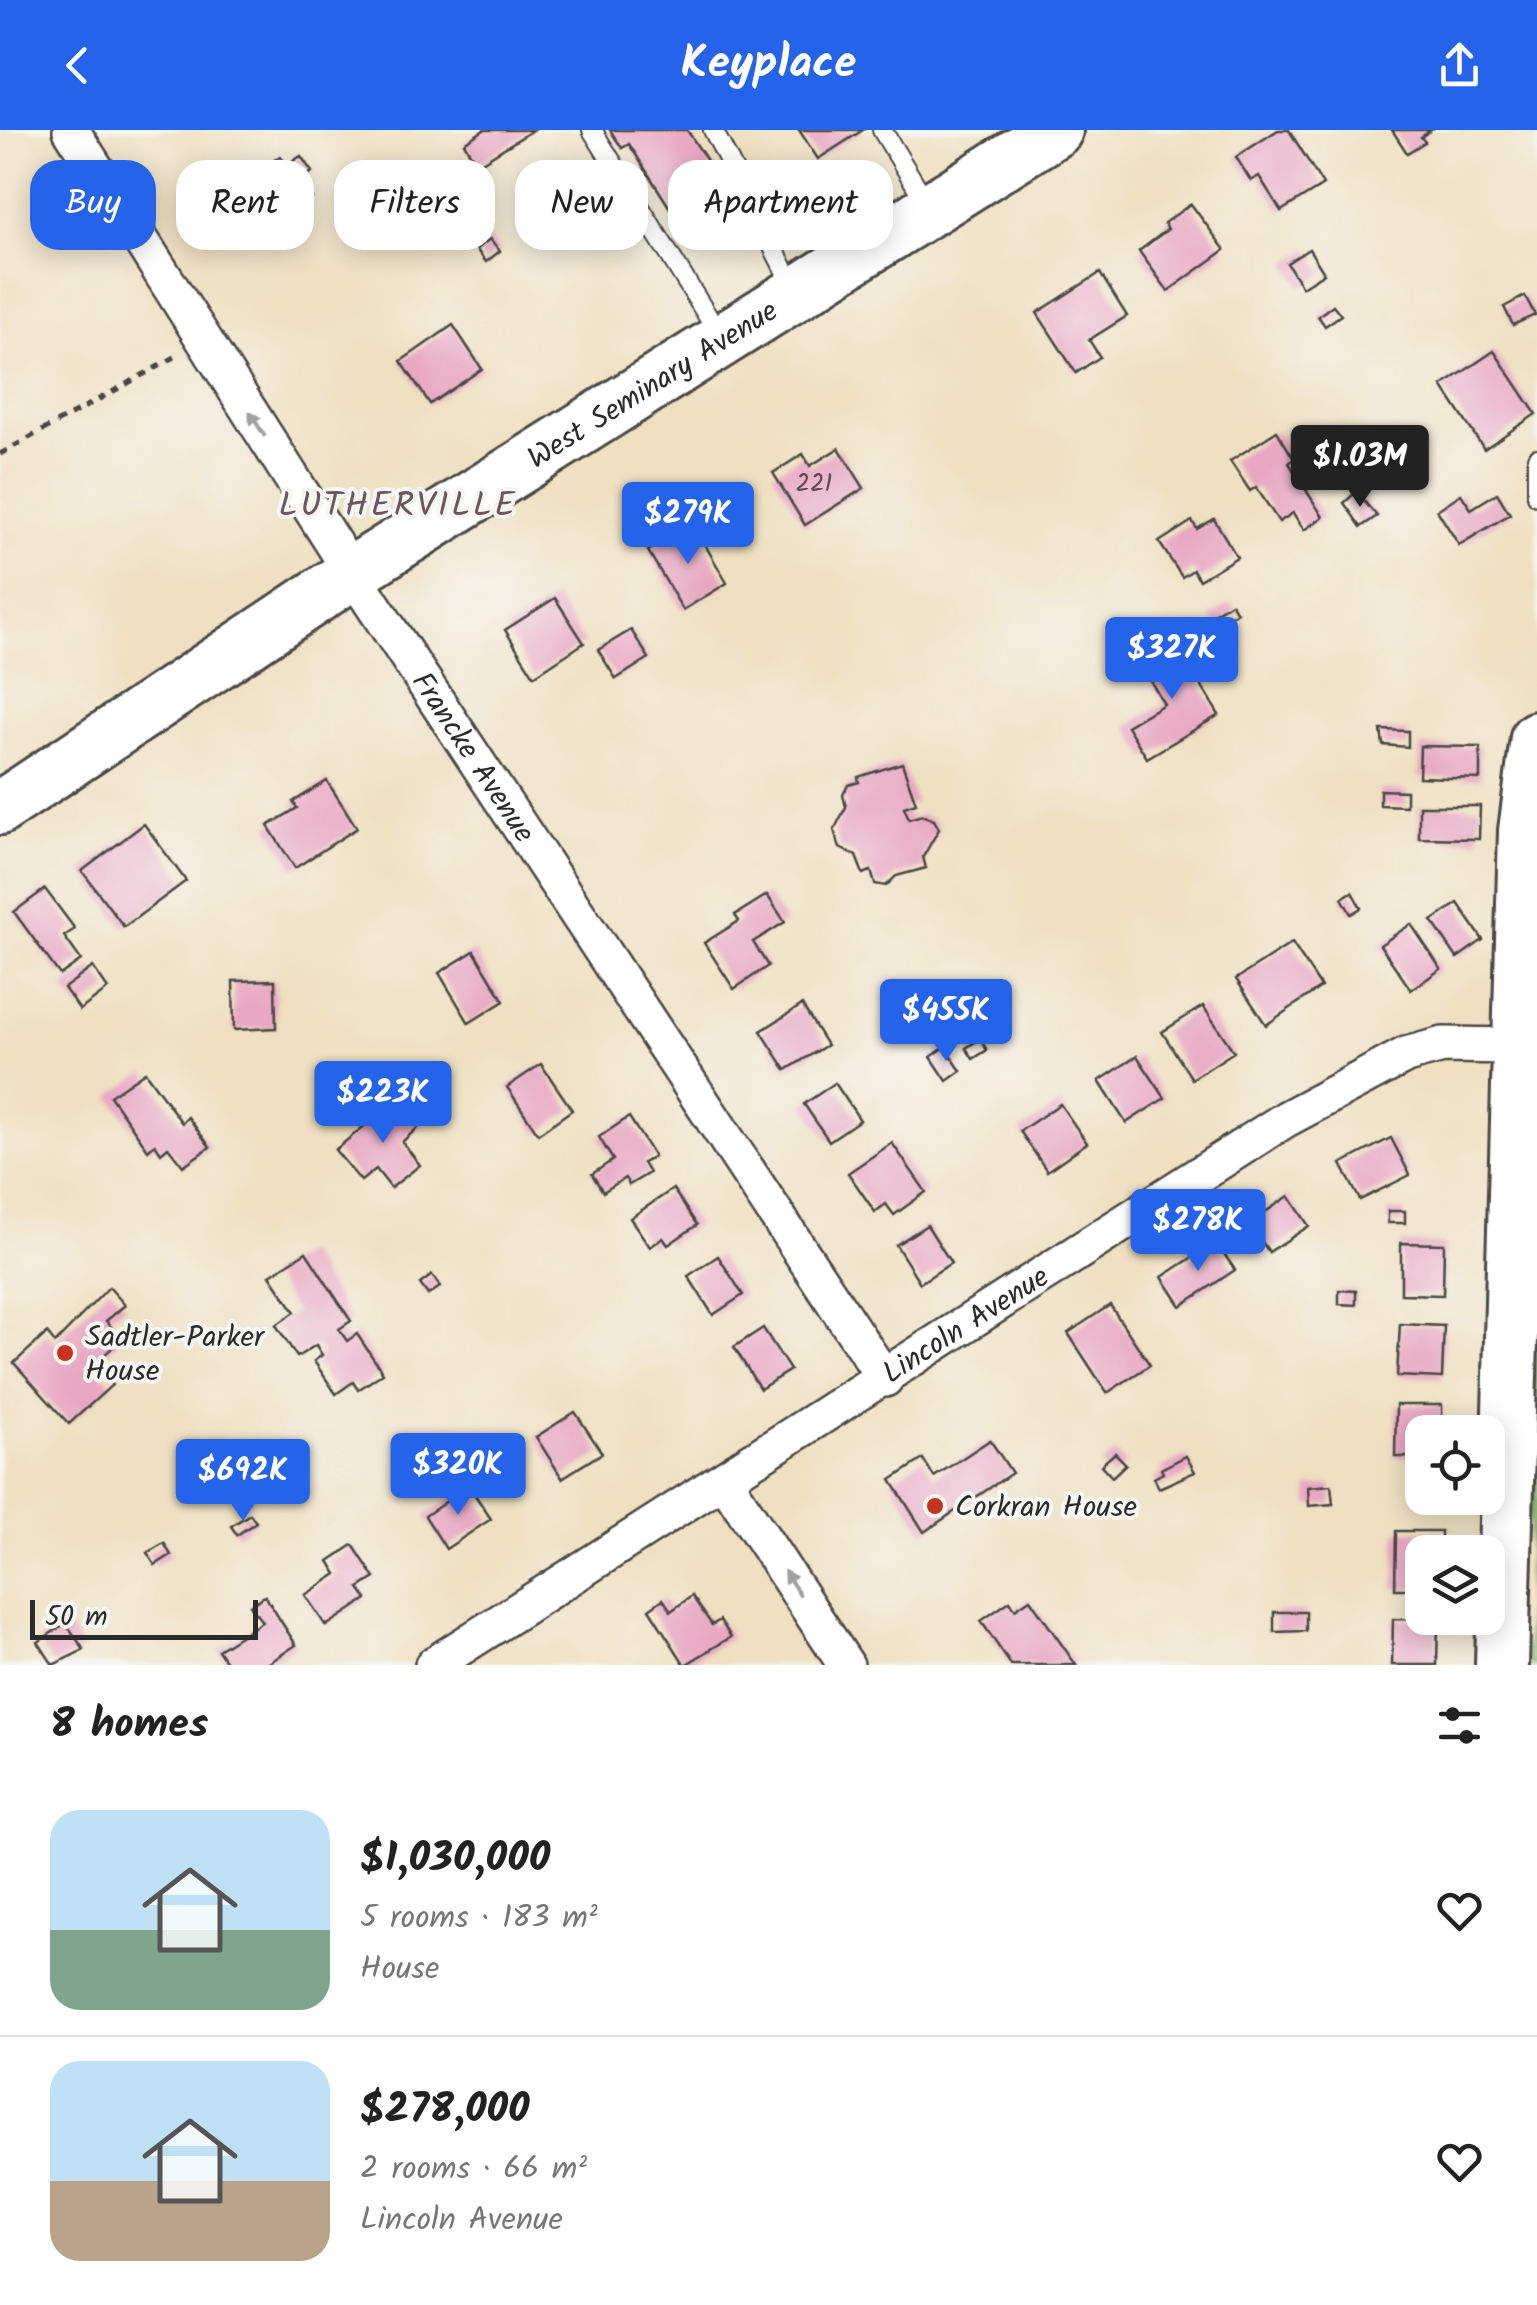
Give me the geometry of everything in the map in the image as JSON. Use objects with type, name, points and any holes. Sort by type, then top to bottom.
[{"type":"main road","name":"West Seminary Avenue","points":[[0,808],[352,573],[932,212],[1056,130]]},
{"type":"main road","points":[[1502,1665],[1518,1046],[1529,945],[1525,832],[1537,738]]},
{"type":"street","name":"Francke Avenue","points":[[71,130],[352,573],[886,1379]]},
{"type":"street","name":"Lincoln Avenue","points":[[433,1665],[886,1379],[1228,1154],[1369,1072],[1443,1044],[1518,1046]]},
{"type":"street","points":[[725,1481],[846,1665]]},
{"type":"lane","points":[[592,130],[724,340]]},
{"type":"lane","points":[[713,130],[797,295]]},
{"type":"lane","points":[[882,130],[932,212]]},
{"type":"lane","points":[[1537,458],[1537,496]]},
{"type":"path","points":[[0,454],[175,357]]},
{"type":"green space","points":[[1537,1206],[1537,1665],[1528,1665],[1527,1655]]},
{"type":"building","points":[[484,130],[533,130],[485,160],[474,160],[464,143]]},
{"type":"building","points":[[610,130],[687,130],[707,160],[668,160],[668,205],[648,174],[648,160],[639,160],[629,144],[622,148]]},
{"type":"building","points":[[799,130],[863,130],[818,159]]},
{"type":"building","points":[[1278,130],[1289,130],[1323,185],[1281,211],[1259,176],[1251,181],[1236,157]]},
{"type":"building","points":[[1392,130],[1431,130],[1421,137],[1425,142],[1407,153]]},
{"type":"building","points":[[1191,204],[1225,250],[1168,291],[1139,251],[1168,229],[1164,223]]},
{"type":"building","points":[[495,245],[500,251],[486,262],[477,250],[495,250]]},
{"type":"building","points":[[1309,249],[1324,273],[1302,287],[1287,263]]},
{"type":"building","points":[[1100,273],[1127,316],[1089,340],[1100,357],[1076,373],[1037,313]]},
{"type":"building","points":[[1525,296],[1535,315],[1513,325],[1504,307]]},
{"type":"building","points":[[1333,305],[1341,315],[1325,326],[1318,316]]},
{"type":"building","points":[[453,325],[482,369],[430,404],[401,361]]},
{"type":"building","points":[[1494,351],[1536,414],[1484,449],[1442,386]]},
{"type":"building","points":[[1277,431],[1294,459],[1289,463],[1323,517],[1304,530],[1293,513],[1279,522],[1256,487],[1250,491],[1230,461]]},
{"type":"building","points":[[1380,437],[1397,465],[1392,469],[1397,478],[1387,484],[1382,475],[1375,479],[1357,450]]},
{"type":"building","points":[[839,448],[864,488],[805,525],[773,473],[803,454],[810,466]]},
{"type":"building","points":[[1356,492],[1377,516],[1361,527],[1344,503]]},
{"type":"building","points":[[1497,493],[1510,514],[1459,545],[1437,510],[1461,494],[1471,509]]},
{"type":"building","points":[[1214,519],[1237,557],[1199,580],[1193,570],[1182,577],[1159,542],[1192,521],[1197,529]]},
{"type":"building","points":[[693,524],[727,583],[683,610],[648,551]]},
{"type":"building","points":[[555,598],[584,643],[534,676],[505,630]]},
{"type":"building","points":[[1231,603],[1237,612],[1216,625],[1210,616]]},
{"type":"building","points":[[631,630],[649,658],[616,679],[598,650]]},
{"type":"building","points":[[1175,642],[1219,715],[1147,758],[1127,726],[1164,704],[1140,663]]},
{"type":"building","points":[[1381,730],[1408,731],[1408,747],[1383,745]]},
{"type":"building","points":[[1420,746],[1480,747],[1480,779],[1419,777]]},
{"type":"building","points":[[902,763],[916,803],[904,807],[909,819],[922,815],[934,820],[939,829],[923,857],[926,868],[896,876],[886,886],[875,884],[871,871],[863,874],[856,856],[840,848],[834,830],[846,807],[843,795],[848,785],[859,782],[858,777]]},
{"type":"building","points":[[327,781],[357,828],[295,868],[268,826],[297,808],[293,802]]},
{"type":"building","points":[[1380,790],[1406,791],[1406,806],[1380,805]]},
{"type":"building","points":[[1419,806],[1480,806],[1479,839],[1419,838]]},
{"type":"building","points":[[144,824],[186,881],[124,927],[82,871]]},
{"type":"building","points":[[45,889],[75,929],[64,936],[81,960],[60,975],[14,912]]},
{"type":"building","points":[[1352,892],[1361,908],[1351,914],[1342,898]]},
{"type":"building","points":[[767,895],[785,922],[753,942],[768,966],[734,989],[704,943],[739,921],[735,915]]},
{"type":"building","points":[[1458,903],[1483,940],[1457,958],[1432,921]]},
{"type":"building","points":[[1411,924],[1441,969],[1411,990],[1380,945]]},
{"type":"building","points":[[1292,943],[1321,987],[1266,1025],[1236,979]]},
{"type":"building","points":[[474,951],[504,1001],[469,1023],[439,973]]},
{"type":"building","points":[[93,967],[108,989],[80,1010],[64,988]]},
{"type":"building","points":[[275,980],[276,1028],[234,1030],[233,981]]},
{"type":"building","points":[[802,1005],[827,1045],[786,1070],[761,1031]]},
{"type":"building","points":[[1203,1006],[1234,1052],[1192,1079],[1162,1032]]},
{"type":"building","points":[[980,1039],[987,1050],[973,1059],[966,1048]]},
{"type":"building","points":[[945,1047],[961,1071],[947,1081],[931,1057]]},
{"type":"building","points":[[1137,1056],[1165,1098],[1126,1123],[1099,1081]]},
{"type":"building","points":[[541,1064],[572,1110],[538,1134],[507,1087]]},
{"type":"building","points":[[145,1072],[182,1123],[188,1117],[210,1147],[183,1166],[168,1147],[161,1153],[155,1144],[148,1150],[110,1096]]},
{"type":"building","points":[[835,1083],[860,1120],[829,1141],[804,1104]]},
{"type":"building","points":[[399,1098],[421,1125],[402,1142],[420,1165],[391,1188],[376,1169],[361,1181],[335,1150]]},
{"type":"building","points":[[1060,1104],[1087,1143],[1047,1171],[1020,1131]]},
{"type":"building","points":[[629,1117],[654,1156],[643,1163],[649,1173],[629,1185],[625,1178],[603,1192],[592,1174],[613,1160],[599,1137]]},
{"type":"building","points":[[1391,1138],[1410,1175],[1360,1200],[1341,1164]]},
{"type":"building","points":[[892,1143],[926,1192],[894,1215],[886,1204],[875,1212],[848,1173]]},
{"type":"building","points":[[673,1189],[697,1225],[668,1245],[663,1238],[650,1247],[630,1218]]},
{"type":"building","points":[[1289,1196],[1309,1226],[1269,1252],[1249,1223]]},
{"type":"building","points":[[1388,1211],[1405,1211],[1405,1223],[1388,1223]]},
{"type":"building","points":[[927,1225],[951,1263],[920,1283],[896,1245]]},
{"type":"building","points":[[1216,1242],[1235,1270],[1181,1306],[1162,1277]]},
{"type":"building","points":[[1401,1243],[1444,1244],[1443,1295],[1401,1294]]},
{"type":"building","points":[[306,1252],[351,1321],[339,1329],[347,1341],[357,1334],[383,1373],[358,1390],[353,1382],[336,1394],[314,1361],[322,1355],[316,1345],[297,1357],[276,1325],[295,1312],[270,1275]]},
{"type":"building","points":[[718,1256],[743,1295],[713,1315],[688,1276]]},
{"type":"building","points":[[432,1275],[440,1287],[428,1295],[420,1284]]},
{"type":"building","name":"Sadtler-Parker House","points":[[109,1287],[125,1305],[106,1321],[122,1339],[94,1364],[112,1385],[69,1424],[14,1363],[47,1333],[55,1343]]},
{"type":"building","points":[[1339,1290],[1356,1291],[1356,1305],[1339,1304]]},
{"type":"building","points":[[1110,1305],[1150,1365],[1107,1393],[1068,1333]]},
{"type":"building","points":[[1400,1324],[1444,1326],[1442,1378],[1397,1376]]},
{"type":"building","points":[[763,1328],[790,1370],[760,1389],[734,1347]]},
{"type":"building","points":[[1396,1405],[1442,1405],[1442,1415],[1405,1415],[1405,1457],[1395,1457]]},
{"type":"building","points":[[575,1412],[602,1453],[562,1478],[536,1437]]},
{"type":"building","name":"Corkran House","points":[[990,1440],[1012,1473],[924,1532],[891,1480],[923,1459],[934,1477]]},
{"type":"building","points":[[1115,1453],[1126,1464],[1112,1477],[1101,1465]]},
{"type":"building","points":[[1186,1456],[1195,1472],[1159,1488],[1154,1478],[1163,1473],[1161,1469]]},
{"type":"building","points":[[1331,1485],[1333,1504],[1309,1506],[1308,1487]]},
{"type":"building","points":[[469,1486],[491,1519],[446,1549],[425,1516]]},
{"type":"building","points":[[250,1514],[256,1522],[237,1535],[231,1526]]},
{"type":"building","points":[[1396,1531],[1441,1531],[1441,1535],[1405,1535],[1405,1589],[1395,1589]]},
{"type":"building","points":[[164,1543],[171,1555],[155,1565],[147,1553]]},
{"type":"building","points":[[353,1545],[375,1578],[359,1588],[367,1599],[326,1626],[305,1595],[337,1574],[329,1561]]},
{"type":"building","points":[[265,1596],[296,1645],[266,1665],[228,1665],[218,1650],[262,1622],[250,1605]]},
{"type":"building","points":[[692,1596],[712,1625],[720,1620],[731,1637],[685,1665],[649,1609],[663,1599],[671,1611]]},
{"type":"building","points":[[1030,1599],[1076,1665],[1011,1665],[981,1621],[1010,1601],[1015,1609]]},
{"type":"building","points":[[1274,1612],[1306,1612],[1306,1631],[1274,1632]]},
{"type":"building","points":[[1393,1619],[1405,1619],[1405,1635],[1438,1635],[1437,1665],[1392,1665]]},
{"type":"building","points":[[66,1623],[84,1650],[53,1665],[38,1642]]},
{"type":"place","name":"Sadtler-Parker House","points":[[65,1353]]},
{"type":"place","name":"Corkran House","points":[[935,1506]]},
{"type":"district","name":"LUTHERVILLE","points":[[398,504]]}]
